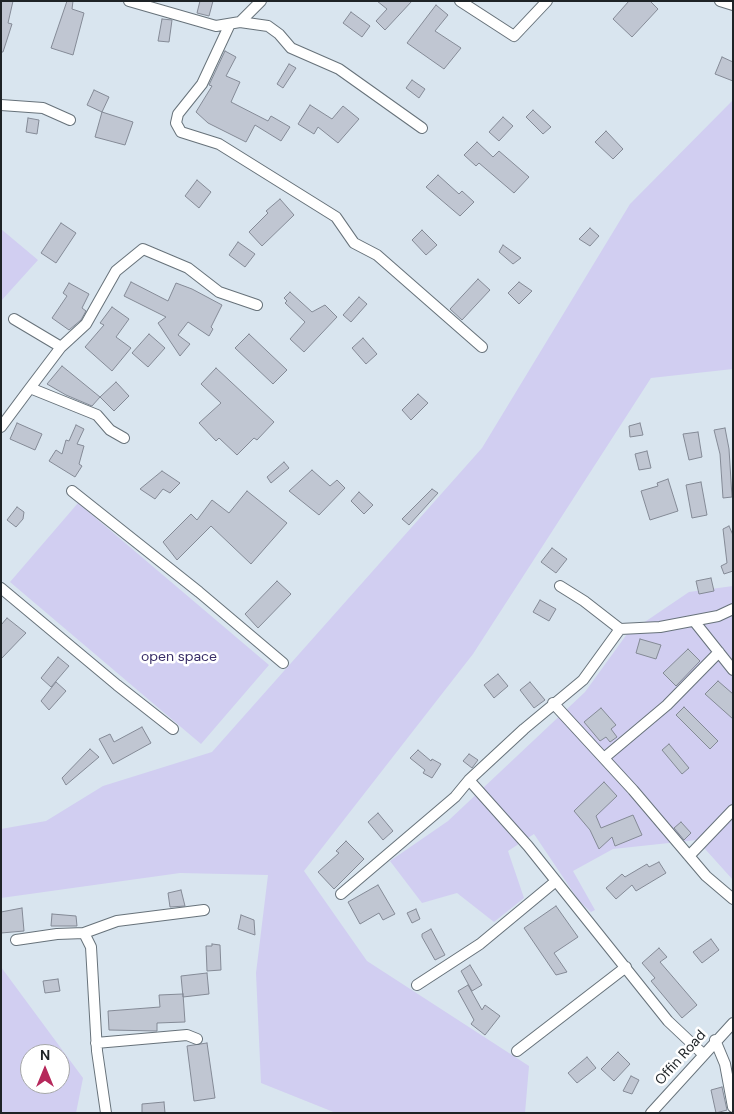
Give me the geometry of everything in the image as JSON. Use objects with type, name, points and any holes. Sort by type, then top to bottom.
[{"type":"street","points":[[129,1],[149,4],[209,25],[235,23],[268,26],[279,34],[292,48],[339,69],[422,128]]},
{"type":"street","points":[[261,1],[235,23],[202,84],[178,114],[176,123],[181,132],[219,144],[336,217],[354,243],[377,255],[482,347]]},
{"type":"street","points":[[460,1],[514,36],[547,1]]},
{"type":"street","points":[[720,1],[733,5]]},
{"type":"street","points":[[1,105],[43,108],[70,120]]},
{"type":"street","points":[[1,427],[61,347],[86,324],[116,271],[143,249],[188,268],[219,292],[257,305]]},
{"type":"street","points":[[14,320],[61,347]]},
{"type":"street","points":[[30,388],[97,415],[110,430],[124,438]]},
{"type":"street","points":[[72,492],[199,592],[283,663]]},
{"type":"street","points":[[560,586],[584,600],[620,629],[660,627],[718,616],[733,610]]},
{"type":"street","points":[[1,588],[116,685],[173,729]]},
{"type":"street","points":[[694,621],[733,670]]},
{"type":"street","points":[[341,894],[455,797],[469,780],[553,702],[583,680],[620,629]]},
{"type":"street","points":[[604,758],[667,704],[719,652]]},
{"type":"street","points":[[553,702],[706,876],[733,899]]},
{"type":"street","points":[[469,780],[556,881],[626,966],[668,1021],[703,1054]]},
{"type":"street","points":[[689,856],[733,810]]},
{"type":"street","points":[[417,985],[480,944],[556,881]]},
{"type":"street","points":[[16,940],[57,934],[84,933],[118,921],[204,910]]},
{"type":"street","points":[[84,933],[91,947],[96,1043],[106,1113]]},
{"type":"street","points":[[516,1052],[626,966]]},
{"type":"street","name":"Offin Road","points":[[651,1113],[733,1022]]},
{"type":"street","points":[[96,1043],[187,1034],[197,1039]]},
{"type":"street","points":[[716,1040],[725,1064],[733,1107]]},
{"type":"green space","points":[[733,100],[733,369],[651,378],[473,654],[304,871],[367,961],[529,1066],[525,1113],[336,1113],[261,1083],[256,973],[268,875],[180,873],[1,898],[1,829],[46,821],[103,786],[212,752],[482,448],[630,204]]},
{"type":"green space","points":[[1,229],[38,260],[1,301]]},
{"type":"green space","name":"open space","points":[[78,503],[269,665],[201,744],[10,582]]},
{"type":"green space","points":[[733,586],[733,880],[697,840],[613,849],[573,871],[595,910],[591,912],[579,901],[534,834],[508,851],[524,898],[494,922],[457,893],[422,903],[390,861],[448,821],[585,692],[627,634],[689,592]]},
{"type":"green space","points":[[1,967],[58,1044],[20,1044],[20,1094],[70,1094],[70,1060],[83,1078],[76,1113],[1,1113]]},
{"type":"building","points":[[1,1],[13,1],[8,23],[12,24],[3,52],[1,52]]},
{"type":"building","points":[[67,1],[73,1],[72,9],[84,13],[73,55],[51,48]]},
{"type":"building","points":[[200,1],[213,1],[209,16],[197,13]]},
{"type":"building","points":[[377,1],[412,1],[385,30],[376,21],[387,9]]},
{"type":"building","points":[[629,1],[650,1],[658,9],[632,37],[613,19]]},
{"type":"building","points":[[436,5],[448,15],[435,31],[461,48],[444,69],[407,43]]},
{"type":"building","points":[[351,12],[370,26],[362,37],[343,23]]},
{"type":"building","points":[[162,19],[172,20],[169,42],[158,41]]},
{"type":"building","points":[[225,51],[236,57],[226,76],[240,82],[231,102],[268,121],[271,116],[290,127],[281,141],[255,125],[246,142],[208,123],[196,112],[212,86],[209,85]]},
{"type":"building","points":[[722,57],[733,62],[733,81],[715,74]]},
{"type":"building","points":[[289,64],[296,68],[283,88],[277,84]]},
{"type":"building","points":[[412,80],[425,89],[419,98],[406,88]]},
{"type":"building","points":[[94,90],[109,97],[102,112],[87,105]]},
{"type":"building","points":[[310,105],[332,119],[343,106],[359,119],[338,143],[318,127],[314,134],[298,124]]},
{"type":"building","points":[[533,110],[551,127],[543,134],[526,117]]},
{"type":"building","points":[[102,112],[133,122],[125,145],[95,137]]},
{"type":"building","points":[[503,117],[513,126],[499,141],[489,132]]},
{"type":"building","points":[[28,118],[39,120],[37,134],[26,132]]},
{"type":"building","points":[[606,131],[623,149],[613,159],[595,142]]},
{"type":"building","points":[[477,142],[493,157],[499,151],[529,177],[514,193],[479,163],[476,166],[464,155]]},
{"type":"building","points":[[438,175],[459,194],[462,191],[474,202],[460,216],[426,187]]},
{"type":"building","points":[[197,180],[211,192],[199,208],[185,196]]},
{"type":"building","points":[[280,199],[294,215],[262,246],[249,232],[268,213],[266,211]]},
{"type":"building","points":[[61,223],[76,233],[56,263],[41,253]]},
{"type":"building","points":[[590,228],[599,236],[590,246],[579,239]]},
{"type":"building","points":[[422,230],[437,245],[426,255],[412,240]]},
{"type":"building","points":[[238,242],[255,254],[245,267],[229,255]]},
{"type":"building","points":[[503,245],[521,258],[513,264],[499,252]]},
{"type":"building","points":[[478,279],[490,290],[462,320],[450,309]]},
{"type":"building","points":[[131,282],[168,301],[176,283],[222,305],[211,327],[213,329],[209,336],[188,322],[178,335],[190,344],[180,356],[158,323],[166,317],[124,296]]},
{"type":"building","points":[[519,282],[532,291],[519,304],[508,293]]},
{"type":"building","points":[[69,283],[89,294],[82,308],[86,311],[81,320],[69,330],[52,318],[67,296],[63,293]]},
{"type":"building","points":[[290,292],[312,312],[325,305],[337,317],[304,352],[290,339],[305,322],[285,303],[287,301],[284,298]]},
{"type":"building","points":[[359,297],[367,304],[351,322],[343,315]]},
{"type":"building","points":[[112,307],[129,319],[116,337],[131,348],[112,371],[85,347],[104,325],[100,323]]},
{"type":"building","points":[[149,334],[165,348],[148,367],[132,353]]},
{"type":"building","points":[[249,334],[287,370],[273,384],[235,348]]},
{"type":"building","points":[[363,338],[377,354],[366,364],[352,348]]},
{"type":"building","points":[[62,366],[100,397],[92,406],[66,395],[47,384]]},
{"type":"building","points":[[216,368],[274,422],[257,440],[254,438],[237,455],[219,438],[216,441],[199,423],[221,403],[201,384]]},
{"type":"building","points":[[116,382],[129,396],[114,411],[100,397]]},
{"type":"building","points":[[418,394],[428,403],[411,420],[402,410]]},
{"type":"building","points":[[17,423],[42,434],[35,450],[10,439]]},
{"type":"building","points":[[640,423],[643,435],[630,437],[629,426]]},
{"type":"building","points":[[76,425],[84,429],[77,444],[84,446],[79,464],[82,466],[75,477],[49,461],[56,450],[62,454],[66,440],[69,441]]},
{"type":"building","points":[[725,428],[729,449],[732,497],[723,498],[720,454],[714,430]]},
{"type":"building","points":[[698,432],[702,457],[689,460],[683,434]]},
{"type":"building","points":[[647,451],[651,468],[639,470],[635,454]]},
{"type":"building","points":[[284,462],[289,468],[271,483],[267,477]]},
{"type":"building","points":[[312,470],[330,486],[337,480],[345,488],[319,515],[289,491]]},
{"type":"building","points":[[162,471],[180,483],[170,493],[163,489],[155,499],[140,489]]},
{"type":"building","points":[[668,479],[678,511],[650,520],[641,491],[658,486],[657,483]]},
{"type":"building","points":[[701,482],[707,515],[692,518],[686,485]]},
{"type":"building","points":[[432,489],[438,493],[409,525],[402,519]]},
{"type":"building","points":[[247,491],[287,523],[251,564],[211,526],[177,560],[163,542],[191,514],[197,520],[212,500],[229,513]]},
{"type":"building","points":[[359,492],[373,505],[364,514],[351,501]]},
{"type":"building","points":[[17,507],[24,512],[23,519],[16,527],[7,520]]},
{"type":"building","points":[[729,526],[733,535],[733,571],[724,574],[721,566],[727,563],[723,529]]},
{"type":"building","points":[[552,548],[567,559],[556,573],[541,562]]},
{"type":"building","points":[[711,578],[714,591],[699,594],[696,581]]},
{"type":"building","points":[[277,581],[291,594],[258,628],[245,614]]},
{"type":"building","points":[[540,600],[556,609],[549,621],[533,612]]},
{"type":"building","points":[[7,618],[26,633],[1,659],[1,625]]},
{"type":"building","points":[[640,639],[661,645],[656,659],[636,653]]},
{"type":"building","points":[[688,649],[700,661],[676,686],[663,673]]},
{"type":"building","points":[[58,657],[69,666],[51,687],[41,678]]},
{"type":"building","points":[[498,674],[508,686],[494,698],[484,685]]},
{"type":"building","points":[[718,681],[733,694],[733,719],[705,694]]},
{"type":"building","points":[[56,682],[66,691],[49,710],[41,701]]},
{"type":"building","points":[[530,682],[545,700],[534,708],[520,690]]},
{"type":"building","points":[[684,707],[718,741],[710,749],[676,715]]},
{"type":"building","points":[[601,708],[616,725],[611,729],[617,737],[610,742],[606,737],[600,741],[584,722]]},
{"type":"building","points":[[142,727],[151,743],[113,764],[99,739],[110,734],[114,742]]},
{"type":"building","points":[[669,744],[689,768],[682,774],[662,750]]},
{"type":"building","points":[[90,749],[99,757],[66,785],[62,778]]},
{"type":"building","points":[[418,750],[431,761],[432,759],[441,764],[432,778],[423,773],[425,770],[410,758]]},
{"type":"building","points":[[469,754],[478,760],[472,768],[463,761]]},
{"type":"building","points":[[604,782],[617,796],[596,816],[601,828],[633,815],[642,835],[615,846],[612,837],[599,849],[590,830],[574,811]]},
{"type":"building","points":[[378,813],[393,831],[383,840],[368,822]]},
{"type":"building","points":[[681,822],[691,833],[684,840],[674,828]]},
{"type":"building","points":[[346,841],[364,859],[334,889],[318,872],[339,853],[336,851]]},
{"type":"building","points":[[659,862],[666,873],[636,891],[632,885],[616,899],[606,888],[622,874],[625,877],[647,864],[649,867]]},
{"type":"building","points":[[378,885],[395,914],[383,920],[379,913],[360,924],[348,902]]},
{"type":"building","points":[[181,890],[185,906],[170,907],[168,893]]},
{"type":"building","points":[[556,906],[578,937],[554,953],[567,972],[556,975],[524,928]]},
{"type":"building","points":[[22,908],[24,931],[1,933],[1,912]]},
{"type":"building","points":[[416,909],[420,919],[412,923],[407,913]]},
{"type":"building","points":[[52,914],[76,916],[77,926],[51,926]]},
{"type":"building","points":[[241,915],[254,920],[255,935],[238,929]]},
{"type":"building","points":[[431,929],[445,955],[435,960],[422,937],[422,934]]},
{"type":"building","points":[[711,939],[719,950],[702,963],[693,952]]},
{"type":"building","points":[[212,944],[220,945],[221,970],[207,971],[206,946],[212,946]]},
{"type":"building","points":[[659,948],[667,957],[660,962],[697,1005],[682,1018],[651,981],[655,978],[642,963]]},
{"type":"building","points":[[470,965],[482,985],[472,991],[461,971]]},
{"type":"building","points":[[207,973],[209,994],[183,997],[181,976]]},
{"type":"building","points":[[58,979],[60,991],[45,993],[43,981]]},
{"type":"building","points":[[468,985],[482,1010],[485,1005],[500,1016],[485,1035],[471,1024],[474,1020],[458,991]]},
{"type":"building","points":[[183,994],[185,1022],[157,1023],[157,1031],[109,1030],[108,1011],[160,1007],[159,995]]},
{"type":"building","points":[[207,1043],[215,1098],[194,1101],[187,1046]]},
{"type":"building","points":[[618,1052],[630,1064],[614,1081],[601,1069]]},
{"type":"building","points":[[587,1057],[596,1068],[577,1083],[568,1073]]},
{"type":"building","points":[[631,1076],[639,1080],[632,1094],[623,1091]]},
{"type":"building","points":[[722,1087],[727,1110],[716,1113],[711,1090]]},
{"type":"building","points":[[164,1102],[165,1113],[142,1113],[142,1104]]}]
